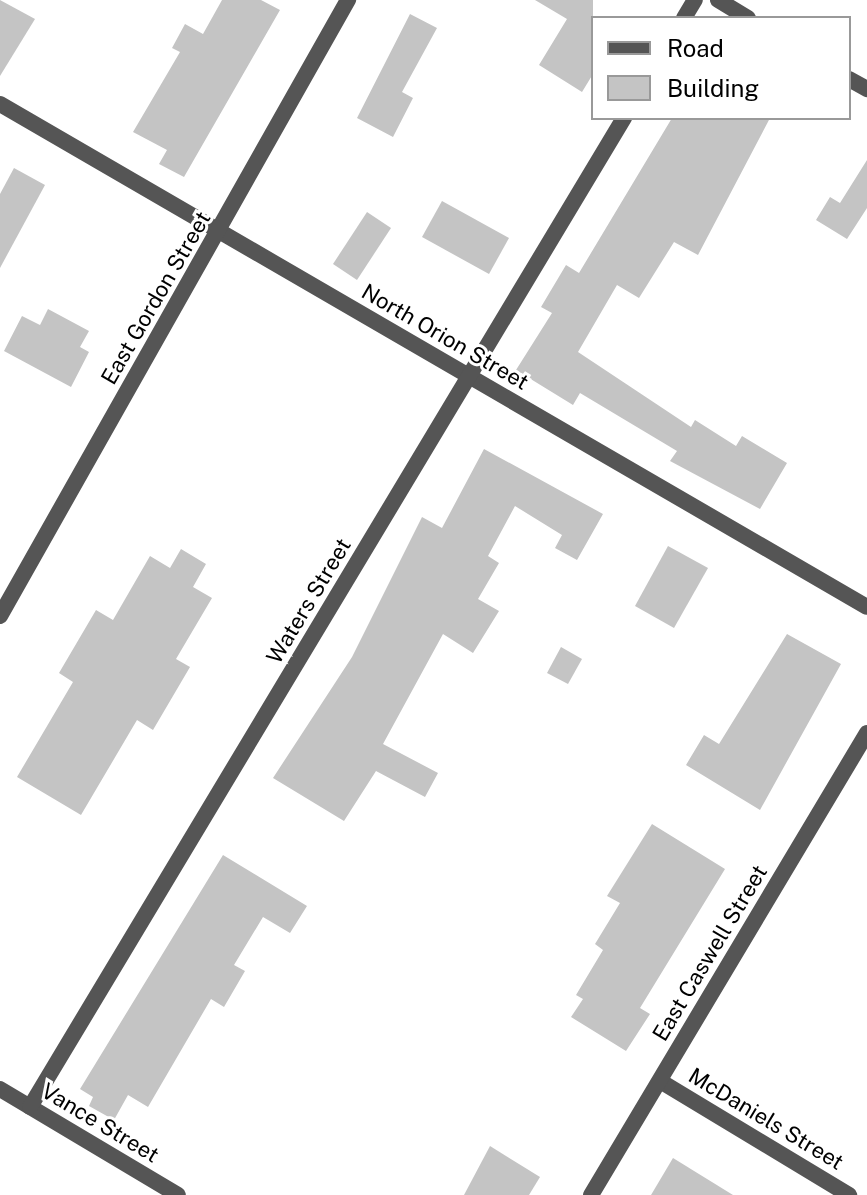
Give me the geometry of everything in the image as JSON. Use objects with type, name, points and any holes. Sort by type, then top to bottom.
[{"type":"street","name":"East Gordon Street","points":[[0,616],[348,0]]},
{"type":"street","points":[[718,0],[745,16]]},
{"type":"street","name":"North Orion Street","points":[[0,104],[867,607]]},
{"type":"street","name":"Waters Street","points":[[30,1107],[623,120]]},
{"type":"street","name":"East Caswell Street","points":[[591,1195],[867,733]]},
{"type":"street","name":"McDaniels Street","points":[[660,1081],[849,1195]]},
{"type":"street","name":"Vance Street","points":[[0,1089],[178,1195]]},
{"type":"building","points":[[0,0],[35,19],[0,76]]},
{"type":"building","points":[[222,0],[261,0],[280,10],[184,177],[159,164],[167,150],[133,132],[180,52],[172,48],[185,24],[203,34]]},
{"type":"building","points":[[535,0],[593,0],[591,77],[582,92],[539,65],[567,19]]},
{"type":"building","points":[[410,14],[437,28],[402,92],[413,98],[393,137],[357,118]]},
{"type":"building","points":[[671,120],[769,120],[698,255],[674,242],[639,298],[617,285],[578,352],[691,427],[695,420],[736,446],[742,436],[787,463],[760,509],[670,461],[677,451],[580,393],[573,405],[516,370],[552,313],[541,307],[566,265],[579,273]]},
{"type":"building","points":[[867,160],[867,208],[847,239],[816,220],[830,197],[840,203]]},
{"type":"building","points":[[14,168],[45,185],[0,268],[0,194]]},
{"type":"building","points":[[442,201],[509,238],[489,274],[422,237]]},
{"type":"building","points":[[367,212],[391,228],[357,280],[333,264]]},
{"type":"building","points":[[48,309],[89,331],[80,347],[89,352],[71,387],[4,351],[22,316],[40,325]]},
{"type":"building","points":[[484,449],[603,514],[577,560],[555,548],[562,535],[515,506],[488,556],[499,563],[478,599],[499,611],[473,653],[443,634],[383,744],[438,773],[425,797],[376,771],[344,821],[273,778],[352,657],[422,517],[442,528]]},
{"type":"building","points":[[668,546],[708,568],[674,628],[635,606]]},
{"type":"building","points":[[181,549],[206,564],[193,587],[212,598],[176,659],[190,667],[153,730],[137,720],[81,815],[17,777],[73,682],[59,673],[96,610],[113,620],[150,556],[170,568]]},
{"type":"building","points":[[787,634],[841,664],[760,810],[686,765],[704,735],[719,744]]},
{"type":"building","points":[[561,647],[582,659],[568,684],[547,673]]},
{"type":"building","points":[[652,824],[725,869],[640,1008],[650,1014],[626,1051],[571,1017],[583,999],[576,995],[603,950],[595,944],[620,903],[607,896]]},
{"type":"building","points":[[223,855],[307,906],[290,933],[263,917],[234,965],[245,971],[224,1007],[211,999],[148,1107],[128,1095],[114,1120],[89,1106],[93,1097],[80,1089]]},
{"type":"building","points":[[490,1146],[540,1177],[529,1195],[464,1195]]},
{"type":"building","points":[[673,1158],[733,1195],[651,1195]]}]
